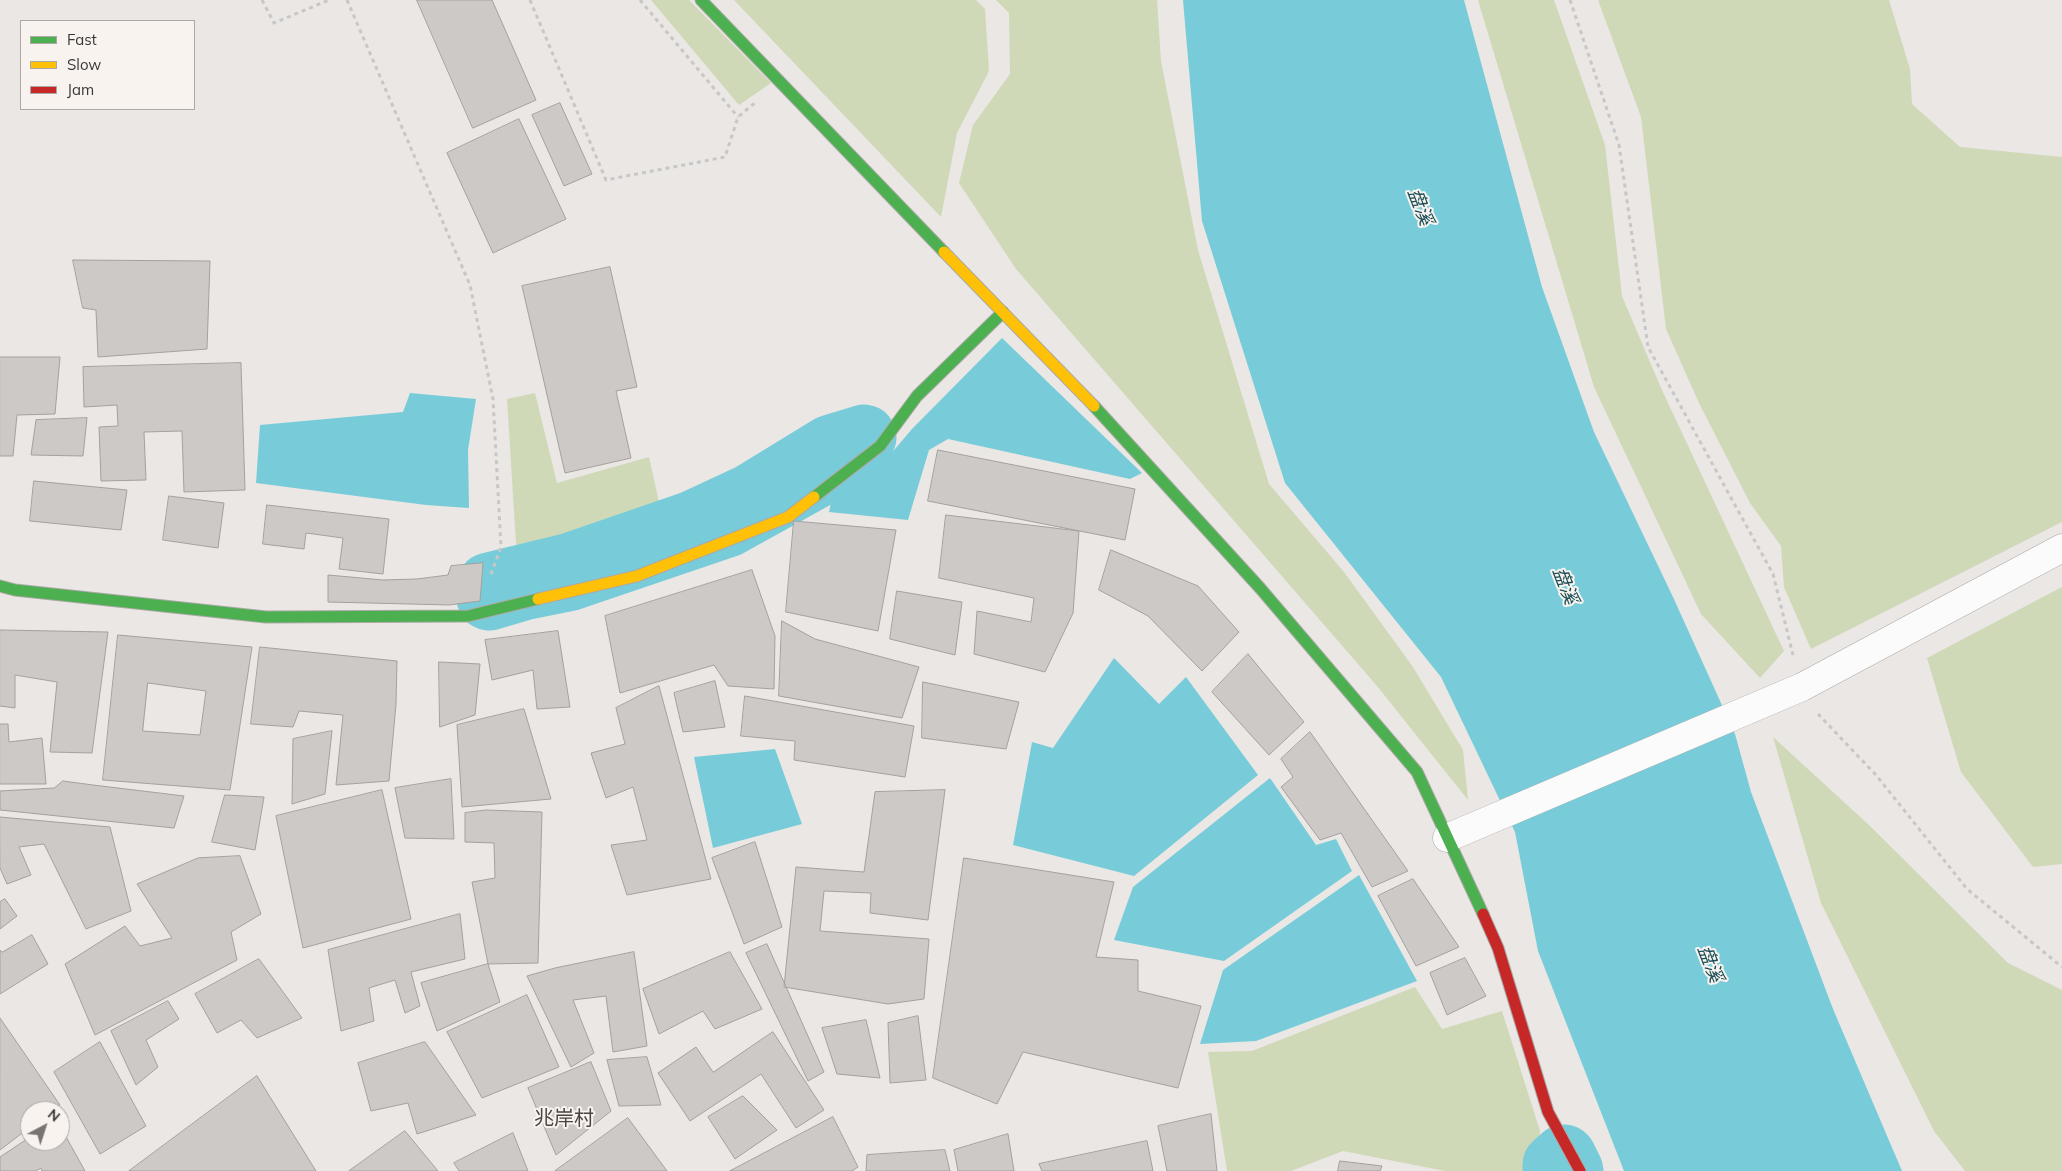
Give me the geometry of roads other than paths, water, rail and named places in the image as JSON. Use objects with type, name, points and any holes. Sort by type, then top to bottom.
[{"type":"street","points":[[701,0],[1105,418],[1260,588],[1417,772],[1498,948],[1548,1112],[1580,1171]]},
{"type":"street","points":[[0,586],[24,592],[266,617],[468,616],[637,576],[788,517],[880,446],[917,396],[1004,312]]},
{"type":"street","points":[[1448,838],[1802,687],[2062,548]]},
{"type":"water","name":"盘溪","points":[[1183,0],[1464,0],[1542,287],[1594,432],[1673,597],[1735,734],[1751,792],[1833,1009],[1902,1171],[1624,1171],[1538,951],[1515,832],[1441,677],[1285,483],[1202,221]]},
{"type":"water","points":[[1002,338],[1142,473],[1130,479],[948,439],[929,450],[908,520],[829,512],[833,494],[889,456],[912,429]]},
{"type":"water","points":[[410,393],[476,399],[468,450],[469,508],[426,505],[256,483],[260,425],[403,412]]},
{"type":"water","points":[[1114,658],[1159,704],[1186,677],[1258,775],[1134,876],[1013,845],[1032,742],[1053,748]]},
{"type":"water","points":[[775,749],[802,824],[713,848],[694,757]]},
{"type":"water","points":[[1270,778],[1316,845],[1336,839],[1352,871],[1224,961],[1114,940],[1133,887]]},
{"type":"water","points":[[1359,875],[1417,981],[1256,1041],[1200,1044],[1223,970]]},
{"type":"waterway","points":[[864,437],[846,459],[727,525],[568,579],[523,588],[489,598],[489,585],[571,565],[693,523],[751,496],[831,447],[864,437]]},
{"type":"waterway","points":[[1555,1171],[1555,1165],[1564,1157],[1571,1171]]},
{"type":"district","name":"兆岸村","points":[[564,1119]]}]
